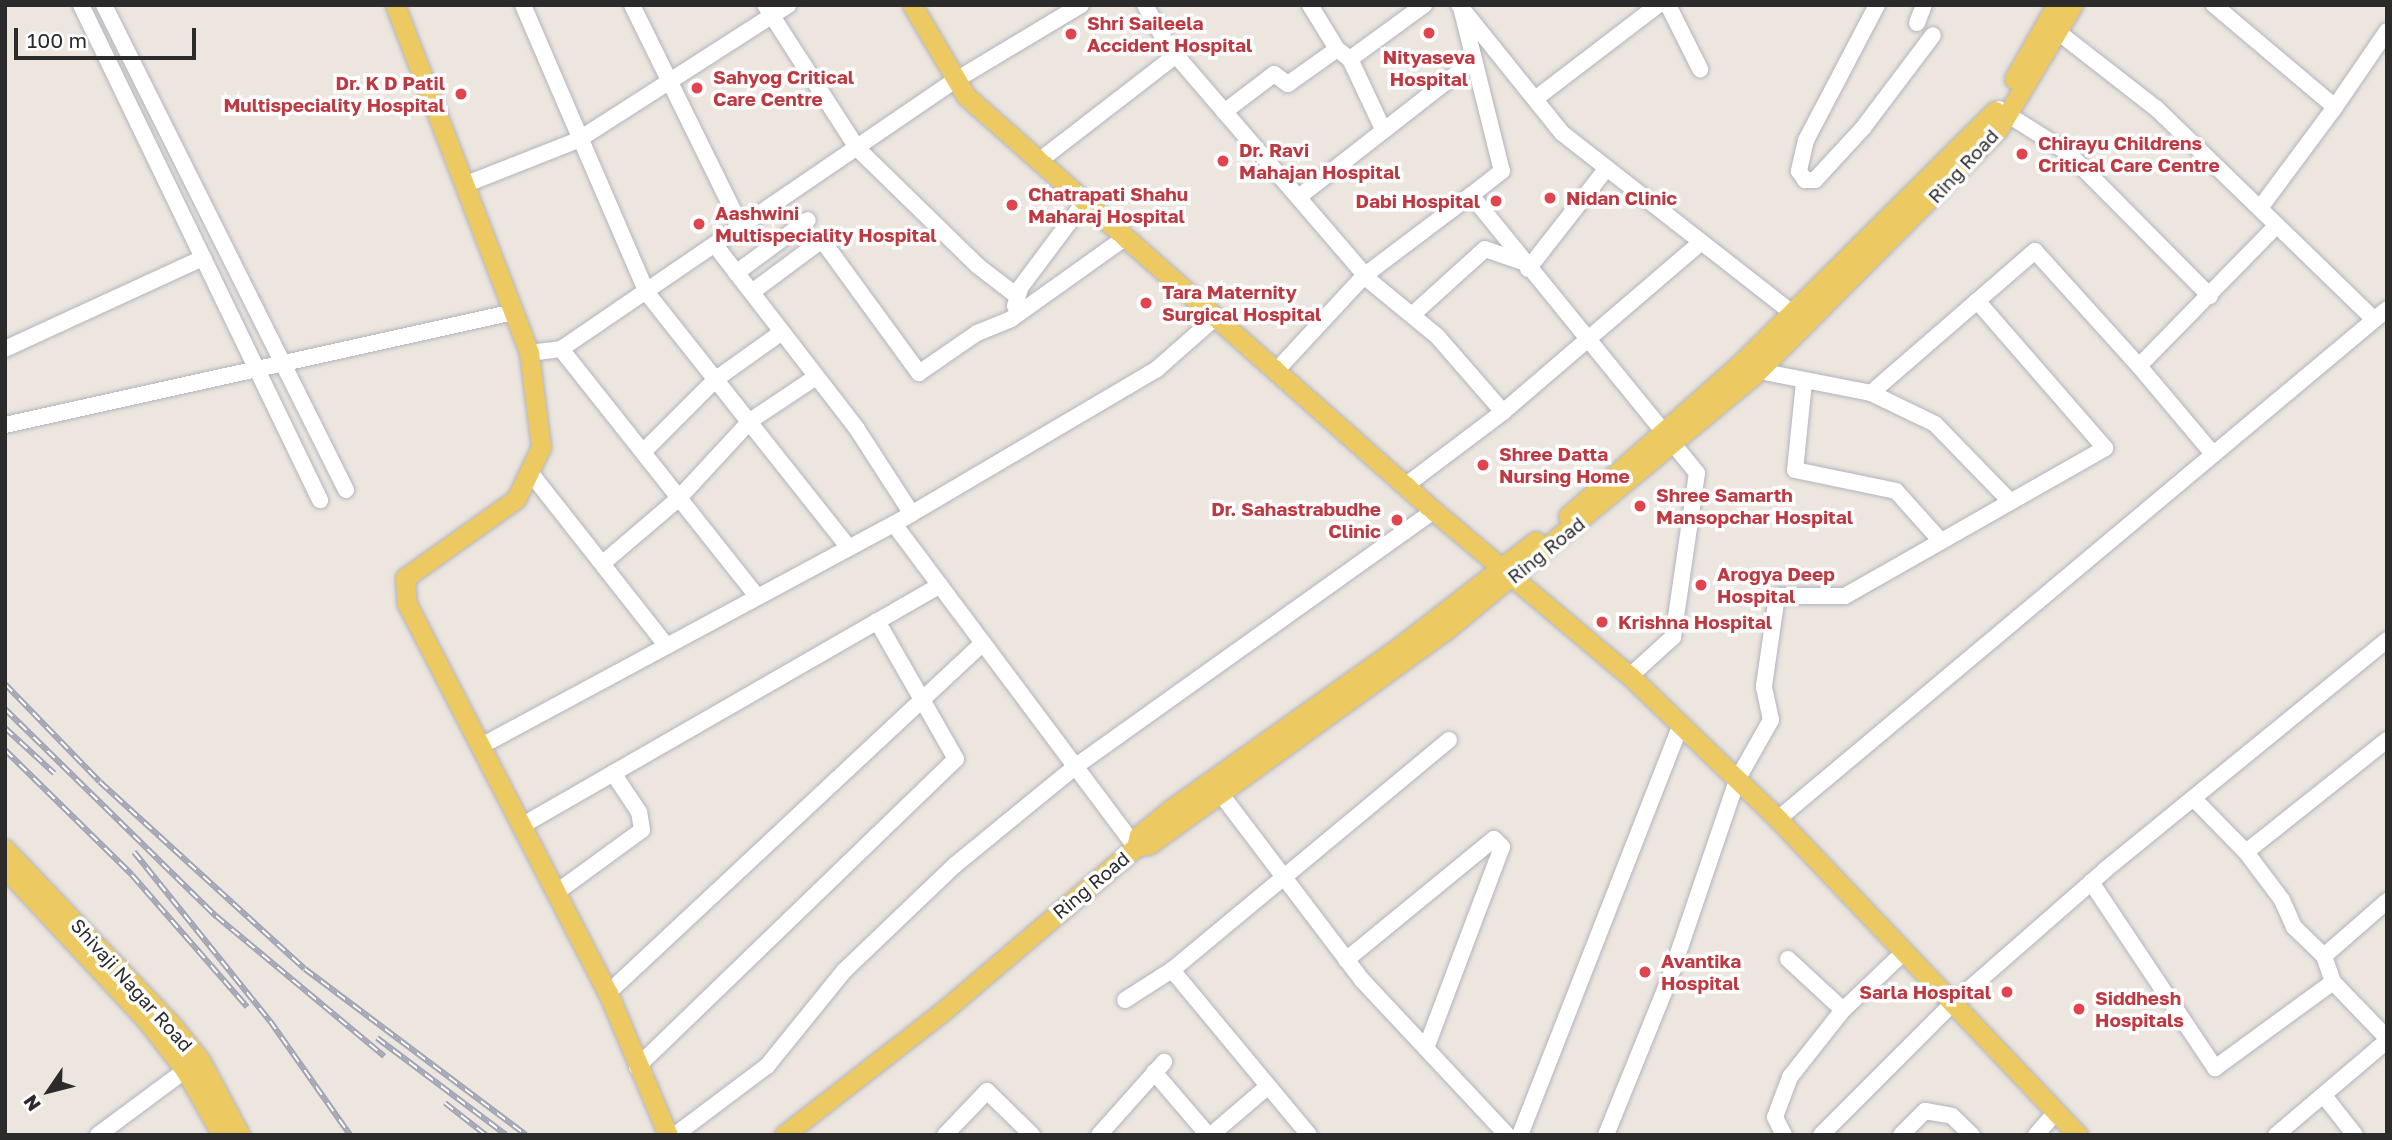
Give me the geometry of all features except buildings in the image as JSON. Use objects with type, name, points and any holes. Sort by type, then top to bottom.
[{"type":"main road","points":[[395,5],[529,353],[541,447],[516,499],[405,578],[407,604],[608,993],[668,1135]]},
{"type":"main road","points":[[912,5],[966,96],[1434,511],[1630,676],[1778,819],[1951,1005],[2078,1135]]},
{"type":"main road","points":[[2052,27],[2056,5]]},
{"type":"main road","name":"Ring Road","points":[[784,1135],[942,1012],[1136,847],[1150,844],[1216,787],[1507,573],[1748,369],[1798,318],[1904,228],[2003,111],[2052,27],[2073,5]]},
{"type":"main road","name":"Shivaji Nagar Road","points":[[5,849],[192,1065],[240,1135]]},
{"type":"main road","name":"Shivaji Nagar Road","points":[[5,868],[192,1065],[222,1135]]},
{"type":"street","points":[[80,5],[258,367],[320,500]]},
{"type":"street","points":[[104,5],[346,490]]},
{"type":"street","points":[[523,5],[578,140],[646,293],[849,548]]},
{"type":"street","points":[[632,5],[741,227]]},
{"type":"street","points":[[464,185],[578,140],[669,84],[768,11],[788,5]]},
{"type":"street","points":[[529,353],[561,349],[956,80],[1081,5]]},
{"type":"street","points":[[1145,5],[1176,55],[1300,196],[1365,275],[1412,316],[1503,412]]},
{"type":"street","points":[[1310,5],[1344,54],[1383,129]]},
{"type":"street","points":[[1224,112],[1274,74],[1288,84],[1344,54],[1424,5]]},
{"type":"street","points":[[1535,99],[1658,5]]},
{"type":"street","points":[[1668,5],[1700,69]]},
{"type":"street","points":[[1877,5],[1806,140],[1799,171],[1805,180],[1815,180],[1863,128],[1933,34]]},
{"type":"street","points":[[1917,23],[1923,5]]},
{"type":"street","points":[[2214,5],[2335,107]]},
{"type":"street","points":[[1461,6],[1562,133],[1798,318]]},
{"type":"street","points":[[1276,371],[1365,275],[1502,170],[1461,6]]},
{"type":"street","points":[[768,11],[857,148],[1017,296]]},
{"type":"street","points":[[1778,819],[2381,314],[2277,225],[2157,109],[2052,27]]},
{"type":"street","points":[[2260,208],[2387,31]]},
{"type":"street","points":[[1039,161],[1176,55]]},
{"type":"street","points":[[1300,196],[1473,61]]},
{"type":"street","points":[[2003,111],[2067,152],[2210,296]]},
{"type":"street","points":[[1525,266],[1607,168]]},
{"type":"street","points":[[1471,195],[1525,266],[1671,436],[1697,473],[1673,637],[1630,676]]},
{"type":"street","points":[[1011,319],[1017,296],[1048,246],[1085,201]]},
{"type":"street","points":[[736,273],[808,220]]},
{"type":"street","points":[[2139,366],[2277,225]]},
{"type":"street","points":[[752,292],[822,240],[919,373],[977,333],[1011,319],[1126,237]]},
{"type":"street","points":[[1406,485],[1591,341],[1701,242]]},
{"type":"street","points":[[715,245],[858,429],[912,514]]},
{"type":"street","points":[[1412,316],[1485,249],[1525,266]]},
{"type":"street","points":[[1871,393],[2035,251],[2139,366],[2213,454]]},
{"type":"street","points":[[5,349],[203,258]]},
{"type":"street","points":[[1606,1135],[1669,980],[1737,780],[1770,720],[1765,687],[1777,596],[1845,596],[1939,539],[2105,448],[1977,301]]},
{"type":"street","points":[[5,425],[258,367],[514,313]]},
{"type":"street","points":[[482,745],[665,644],[912,514],[1157,369],[1216,317]]},
{"type":"street","points":[[643,452],[716,379],[782,332]]},
{"type":"street","points":[[561,349],[757,596]]},
{"type":"street","points":[[1748,369],[1871,393],[1935,424],[2009,500]]},
{"type":"street","points":[[603,563],[679,498],[750,421],[816,376]]},
{"type":"street","points":[[1804,382],[1795,470],[1896,491],[1939,539]]},
{"type":"street","points":[[529,471],[665,644]]},
{"type":"street","points":[[675,1135],[767,1066],[844,971],[955,865],[1076,766],[1434,511]]},
{"type":"street","points":[[894,524],[1136,847]]},
{"type":"street","points":[[523,825],[940,585]]},
{"type":"street","points":[[637,1067],[956,759],[877,621]]},
{"type":"street","points":[[1821,1135],[1951,1005],[2091,882],[2386,641]]},
{"type":"street","points":[[608,993],[984,643]]},
{"type":"street","points":[[1520,1135],[1681,725]]},
{"type":"street","points":[[1125,1000],[1172,970],[1449,740]]},
{"type":"street","points":[[2246,852],[2387,740]]},
{"type":"street","points":[[557,892],[642,830],[639,812],[613,773]]},
{"type":"street","points":[[1216,787],[1346,960],[1507,1135]]},
{"type":"street","points":[[2194,799],[2246,852],[2282,900],[2294,927],[2323,956],[2333,982],[2387,1039],[2325,1097],[2276,1135]]},
{"type":"street","points":[[1346,960],[1494,839],[1502,847],[1426,1048]]},
{"type":"street","points":[[2091,882],[2215,1068],[2333,982]]},
{"type":"street","points":[[2323,956],[2387,901]]},
{"type":"street","points":[[1784,1135],[1775,1117],[1790,1077],[1843,1010],[1903,953]]},
{"type":"street","points":[[1788,959],[1843,1010]]},
{"type":"street","points":[[1172,970],[1309,1135]]},
{"type":"street","points":[[99,1135],[192,1065]]},
{"type":"street","points":[[1099,1135],[1159,1067],[1210,1135],[1267,1087]]},
{"type":"street","points":[[945,1135],[987,1091],[1032,1135]]},
{"type":"street","points":[[2325,1097],[2356,1135]]},
{"type":"street","points":[[1901,1135],[1925,1111],[1952,1116],[1972,1135]]},
{"type":"street","points":[[2036,1135],[2056,1112]]},
{"type":"railway","points":[[5,684],[100,782],[305,969],[526,1135]]},
{"type":"railway","points":[[5,709],[216,916],[384,1056]]},
{"type":"railway","points":[[5,728],[54,773]]},
{"type":"railway","points":[[5,750],[132,875],[247,1007]]},
{"type":"railway","points":[[134,852],[270,1021],[350,1135]]},
{"type":"railway","points":[[377,1038],[506,1135]]},
{"type":"railway","points":[[445,1103],[486,1135]]},
{"type":"place","name":"Nityaseva Hospital","points":[[1429,33]]},
{"type":"place","name":"Shri Saileela Accident Hospital","points":[[1071,34]]},
{"type":"place","name":"Sahyog Critical Care Centre","points":[[697,88]]},
{"type":"place","name":"Dr. K D Patil Multispeciality Hospital","points":[[461,94]]},
{"type":"place","name":"Chirayu Childrens Critical Care Centre","points":[[2022,154]]},
{"type":"place","name":"Dr. Ravi Mahajan Hospital","points":[[1223,161]]},
{"type":"place","name":"Nidan Clinic","points":[[1550,198]]},
{"type":"place","name":"Dabi Hospital","points":[[1496,201]]},
{"type":"place","name":"Chatrapati Shahu Maharaj Hospital","points":[[1012,205]]},
{"type":"place","name":"Aashwini Multispeciality Hospital","points":[[699,224]]},
{"type":"place","name":"Tara Maternity Surgical Hospital","points":[[1146,303]]},
{"type":"place","name":"Shree Datta Nursing Home","points":[[1483,465]]},
{"type":"place","name":"Shree Samarth Mansopchar Hospital","points":[[1640,506]]},
{"type":"place","name":"Dr. Sahastrabudhe Clinic","points":[[1397,520]]},
{"type":"place","name":"Arogya Deep Hospital","points":[[1701,585]]},
{"type":"place","name":"Krishna Hospital","points":[[1602,622]]},
{"type":"place","name":"Avantika Hospital","points":[[1645,972]]},
{"type":"place","name":"Sarla Hospital","points":[[2007,992]]},
{"type":"place","name":"Siddhesh Hospitals","points":[[2079,1009]]}]
